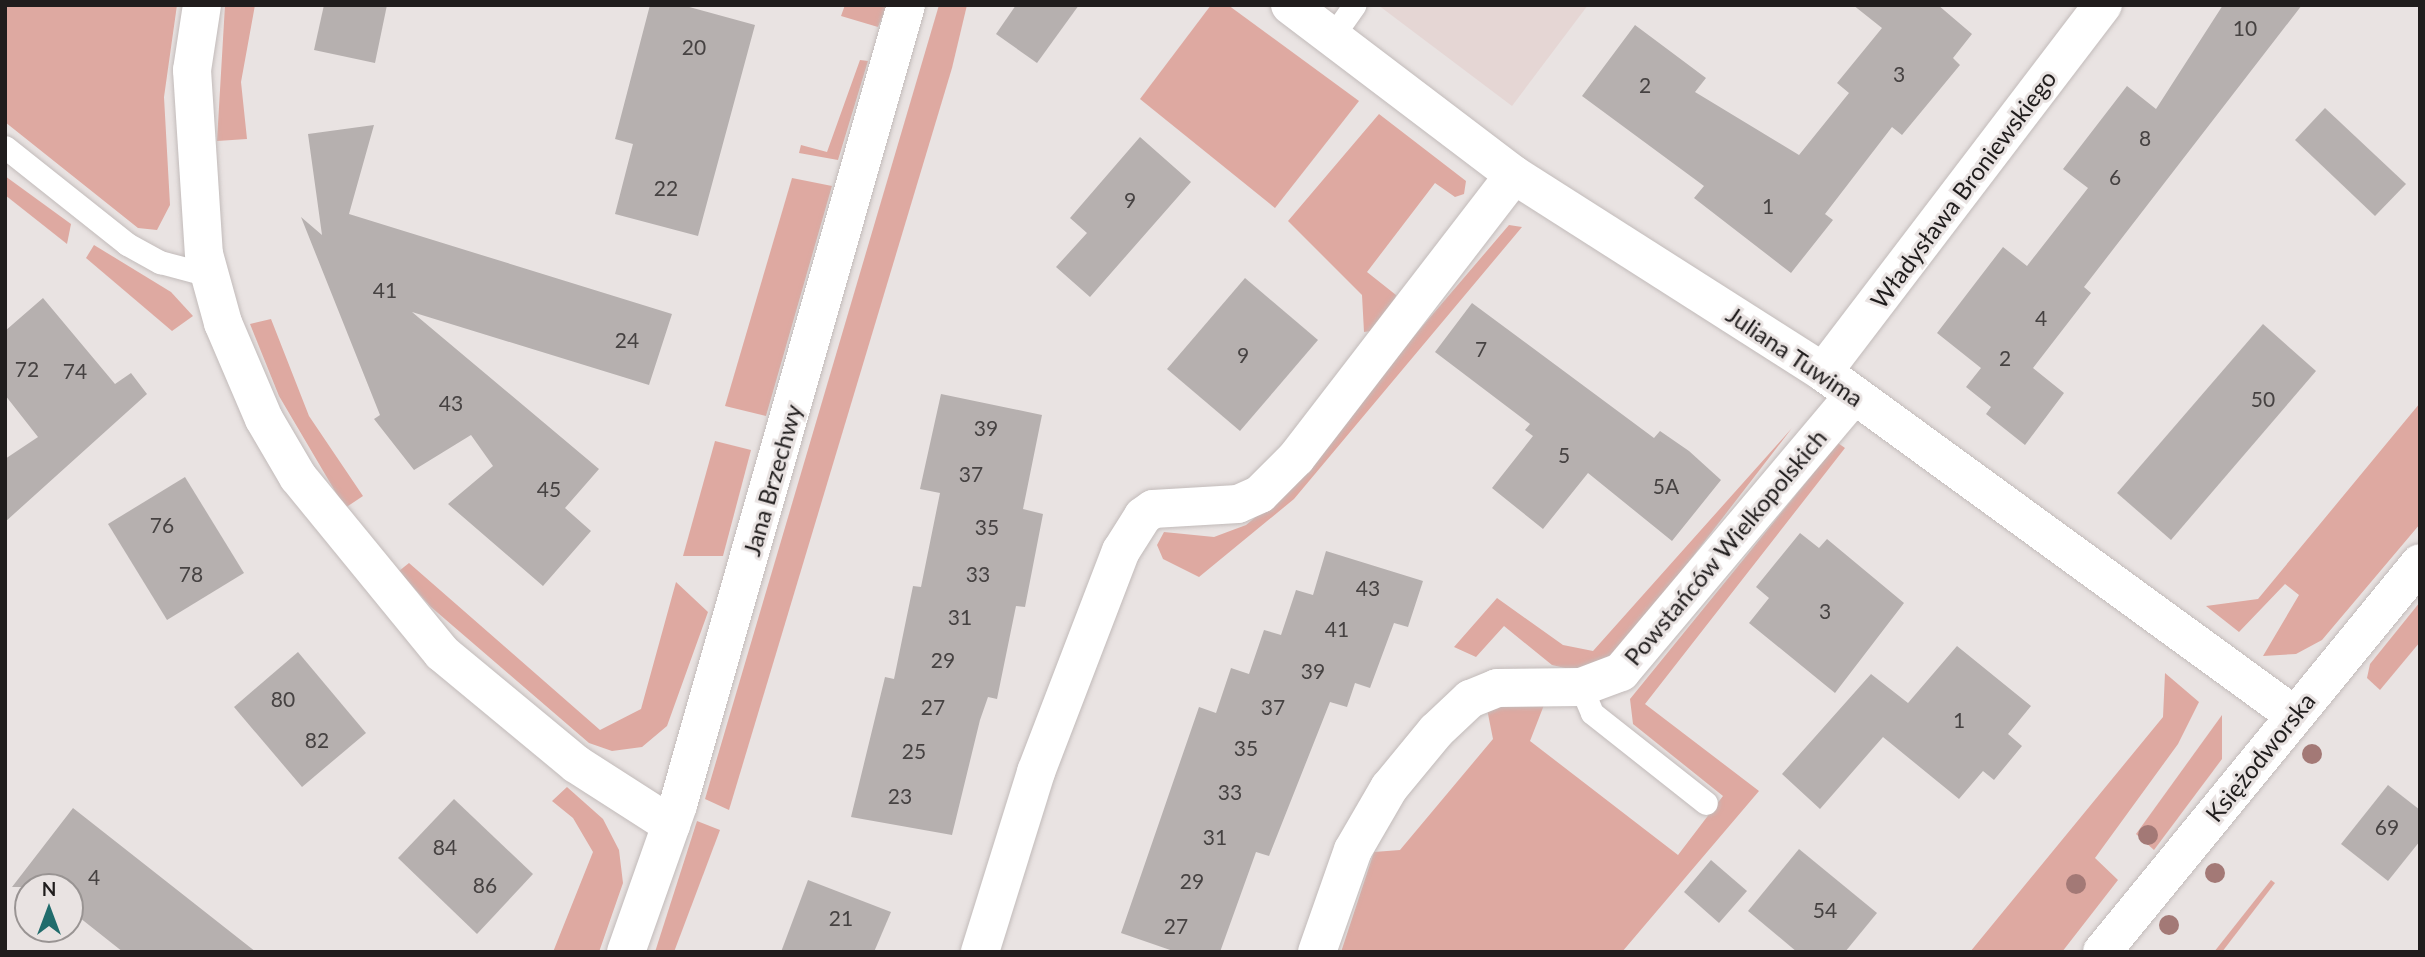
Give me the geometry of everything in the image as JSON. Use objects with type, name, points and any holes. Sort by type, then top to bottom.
[{"type":"street","points":[[202,5],[192,70],[209,275],[264,419],[350,545],[442,653],[496,702],[671,825]]},
{"type":"street","name":"Jana Brzechwy","points":[[626,952],[671,825],[906,5]]},
{"type":"street","name":"Juliana Tuwima","points":[[1290,5],[1514,175],[1823,372],[2294,715]]},
{"type":"street","name":"Władysława Broniewskiego","points":[[1823,372],[2103,5]]},
{"type":"street","points":[[980,952],[1036,772],[1121,551],[1143,516],[1153,509],[1238,504],[1260,494],[1296,458],[1514,175]]},
{"type":"street","name":"Powstańców Wielkopolskich","points":[[1317,952],[1353,850],[1389,788],[1436,731],[1469,699],[1497,688],[1581,687],[1621,672],[1648,645],[1854,395]]},
{"type":"street","name":"Księżodworska","points":[[2102,952],[2420,563]]},
{"type":"lane","points":[[1332,37],[1354,5]]},
{"type":"lane","points":[[5,147],[127,244],[160,262],[209,275]]},
{"type":"lane","points":[[1581,687],[1592,713],[1706,803]]},
{"type":"shaded area","points":[[5,5],[177,5],[164,97],[170,205],[157,230],[138,228],[5,122]]},
{"type":"shaded area","points":[[225,5],[255,5],[241,82],[247,139],[217,141]]},
{"type":"shaded area","points":[[845,5],[887,5],[878,27],[841,16]]},
{"type":"shaded area","points":[[939,5],[967,5],[952,68],[729,810],[705,799]]},
{"type":"shaded area","points":[[1211,5],[1228,5],[1359,101],[1275,208],[1140,99]]},
{"type":"shaded area","points":[[1378,5],[1588,5],[1512,106]]},
{"type":"shaded area","points":[[860,60],[868,61],[838,160],[799,153],[801,145],[827,152]]},
{"type":"shaded area","points":[[1379,114],[1466,181],[1464,194],[1455,197],[1435,183],[1367,272],[1396,295],[1394,311],[1378,330],[1364,332],[1362,295],[1288,221]]},
{"type":"shaded area","points":[[5,176],[71,224],[67,244],[5,195]]},
{"type":"shaded area","points":[[792,178],[832,186],[766,416],[725,406]]},
{"type":"shaded area","points":[[1509,225],[1522,227],[1294,499],[1199,577],[1163,559],[1157,545],[1164,532],[1214,537],[1246,525],[1269,506]]},
{"type":"shaded area","points":[[94,245],[171,292],[193,316],[172,331],[86,258]]},
{"type":"shaded area","points":[[271,319],[309,416],[363,496],[345,508],[279,396],[250,324]]},
{"type":"shaded area","points":[[2420,403],[2420,524],[2322,640],[2296,654],[2263,656],[2299,595],[2285,584],[2239,632],[2206,606],[2258,599]]},
{"type":"shaded area","points":[[1792,428],[1609,665],[1578,671],[1552,665],[1504,626],[1476,657],[1454,647],[1497,598],[1563,645],[1593,651]]},
{"type":"shaded area","points":[[715,441],[751,450],[723,556],[683,556]]},
{"type":"shaded area","points":[[1838,443],[1845,448],[1645,704],[1759,791],[1622,952],[1341,952],[1374,852],[1400,850],[1493,739],[1487,709],[1500,702],[1544,705],[1530,741],[1678,855],[1723,796],[1633,724],[1630,699]]},
{"type":"shaded area","points":[[409,563],[600,730],[641,709],[676,582],[708,612],[667,726],[642,747],[612,751],[589,743],[431,607],[399,571]]},
{"type":"shaded area","points":[[2420,602],[2420,642],[2380,690],[2367,678],[2370,664]]},
{"type":"shaded area","points":[[2165,673],[2199,702],[2178,744],[2095,858],[2118,880],[2062,952],[1970,952],[2163,717]]},
{"type":"shaded area","points":[[2222,715],[2222,759],[2154,850],[2136,834]]},
{"type":"shaded area","points":[[567,787],[603,819],[619,850],[623,883],[599,952],[553,952],[593,852],[573,818],[552,801]]},
{"type":"shaded area","points":[[697,821],[720,830],[674,952],[655,952]]},
{"type":"shaded area","points":[[2271,880],[2275,883],[2222,952],[2214,952]]},
{"type":"building","points":[[324,5],[387,5],[375,63],[314,50]]},
{"type":"building","points":[[650,5],[682,5],[755,25],[698,236],[615,214],[633,144],[615,139]]},
{"type":"building","points":[[1016,5],[1079,5],[1037,63],[996,34]]},
{"type":"building","points":[[1853,5],[1938,5],[1972,34],[1953,58],[1960,65],[1902,135],[1892,127],[1825,214],[1833,220],[1791,273],[1694,198],[1704,186],[1582,96],[1635,25],[1706,78],[1695,92],[1799,155],[1849,93],[1837,83],[1882,28]]},
{"type":"building","points":[[2223,5],[2302,5],[2084,287],[2091,293],[2033,368],[2064,393],[2025,445],[1986,414],[1991,407],[1966,387],[1981,368],[1937,333],[2003,247],[2027,266],[2088,188],[2063,169],[2127,86],[2156,109]]},
{"type":"building","points":[[2325,108],[2406,184],[2375,216],[2295,140]]},
{"type":"building","points":[[374,125],[349,214],[672,314],[649,385],[412,312],[599,469],[565,508],[591,531],[543,586],[448,504],[493,466],[471,435],[414,470],[374,419],[380,415],[301,217],[322,235],[308,134]]},
{"type":"building","points":[[1140,137],[1191,182],[1090,297],[1056,267],[1087,233],[1070,218]]},
{"type":"building","points":[[1245,278],[1318,340],[1240,431],[1167,369]]},
{"type":"building","points":[[43,298],[115,384],[131,373],[147,394],[5,522],[5,459],[38,437],[5,395],[5,331]]},
{"type":"building","points":[[1472,303],[1654,438],[1660,431],[1689,451],[1721,480],[1672,541],[1588,473],[1543,529],[1492,488],[1533,436],[1525,430],[1530,424],[1435,352]]},
{"type":"building","points":[[2263,324],[2316,371],[2171,540],[2117,493]]},
{"type":"building","points":[[941,394],[1042,415],[1023,509],[1043,514],[1025,607],[1016,606],[997,699],[988,697],[980,720],[952,835],[851,817],[885,677],[894,679],[913,586],[921,587],[940,493],[920,489]]},
{"type":"building","points":[[185,477],[244,573],[167,620],[108,524]]},
{"type":"building","points":[[1800,533],[1819,548],[1827,539],[1904,603],[1835,693],[1749,623],[1769,598],[1756,587]]},
{"type":"building","points":[[1326,551],[1423,581],[1408,627],[1394,623],[1370,688],[1355,683],[1347,707],[1330,702],[1269,856],[1256,852],[1220,952],[1176,952],[1121,933],[1199,707],[1216,713],[1231,668],[1249,674],[1264,630],[1281,635],[1296,590],[1313,595]]},
{"type":"building","points":[[1957,646],[2031,706],[2008,734],[2022,746],[1994,780],[1983,771],[1959,799],[1883,737],[1820,809],[1782,774],[1871,674],[1908,703]]},
{"type":"building","points":[[298,652],[366,733],[302,787],[234,707]]},
{"type":"building","points":[[2388,785],[2420,810],[2420,841],[2388,881],[2341,844]]},
{"type":"building","points":[[454,799],[533,874],[477,934],[398,858]]},
{"type":"building","points":[[73,808],[256,952],[123,952],[84,921],[84,873],[23,873]]},
{"type":"building","points":[[1799,849],[1877,913],[1845,952],[1797,952],[1748,911]]},
{"type":"building","points":[[1711,860],[1747,891],[1719,923],[1684,892]]},
{"type":"building","points":[[808,880],[891,912],[874,952],[781,952]]}]
